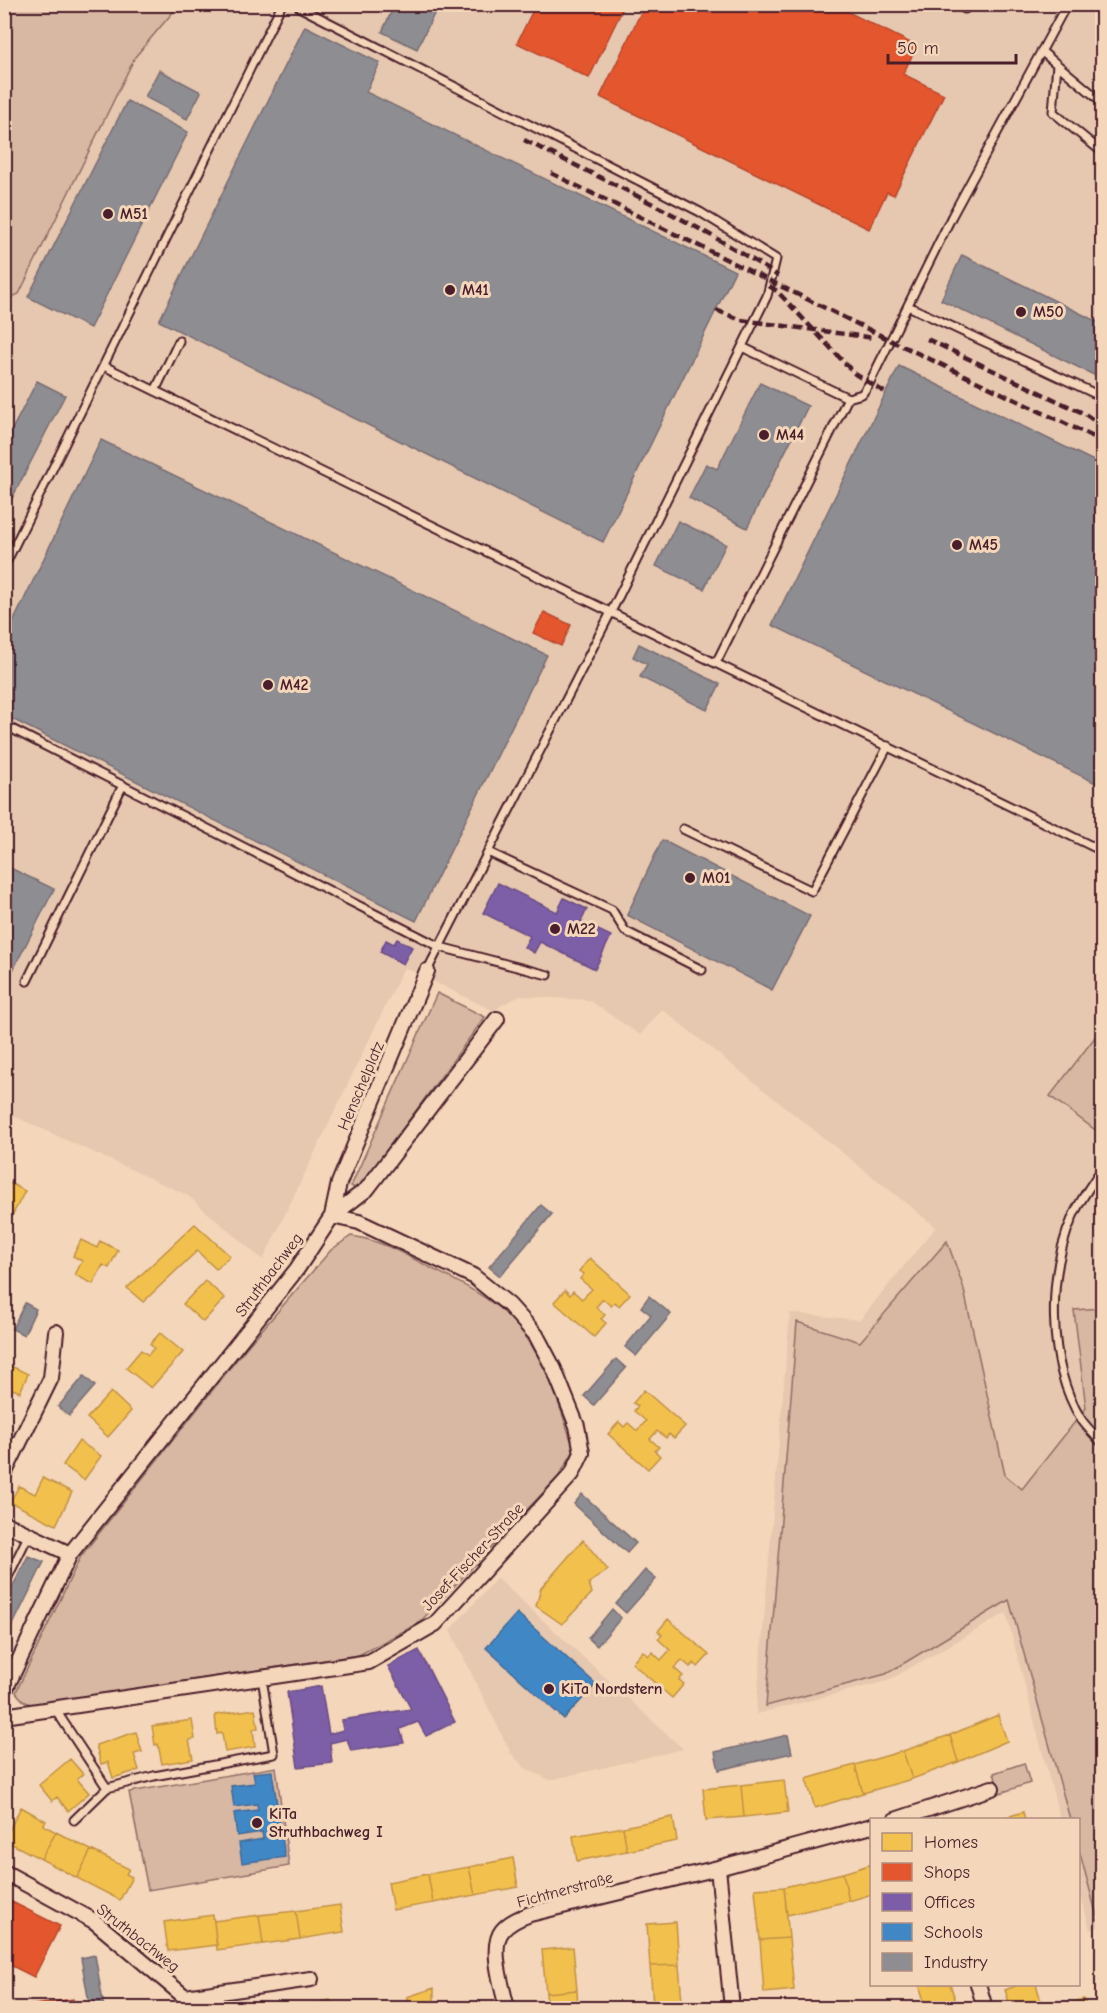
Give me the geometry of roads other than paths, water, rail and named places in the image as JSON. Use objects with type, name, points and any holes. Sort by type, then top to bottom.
[{"type":"street","name":"Henschelplatz","points":[[332,1216],[339,1183],[427,971]]},
{"type":"street","name":"Struthbachweg","points":[[4,1692],[70,1554],[297,1269],[332,1216],[367,1189],[497,1019]]},
{"type":"street","name":"Josef-Fischer-Straße","points":[[4,1716],[369,1662],[435,1624],[572,1474],[582,1453],[578,1426],[554,1368],[536,1335],[509,1305],[473,1276],[359,1222],[332,1216]]},
{"type":"street","points":[[4,1474],[51,1378],[56,1332]]},
{"type":"street","points":[[4,1523],[70,1554]]},
{"type":"street","points":[[907,1818],[924,1815],[992,1788]]},
{"type":"street","name":"Fichtnerstraße","points":[[507,2008],[497,1962],[497,1947],[500,1932],[512,1922],[530,1914],[718,1868],[870,1827]]},
{"type":"street","points":[[718,1868],[732,2008]]},
{"type":"street","name":"Struthbachweg","points":[[4,1872],[94,1921],[189,2003],[311,1979]]},
{"type":"street","points":[[979,1986],[985,2008]]},
{"type":"lane","points":[[4,567],[282,4]]},
{"type":"lane","points":[[955,4],[965,9],[972,4]]},
{"type":"lane","points":[[742,347],[848,398],[862,394],[952,216],[1067,4]]},
{"type":"lane","points":[[298,5],[700,212],[776,259],[767,296],[611,612],[427,971]]},
{"type":"lane","points":[[1041,51],[1102,102]]},
{"type":"lane","points":[[1057,64],[1053,112],[1102,152]]},
{"type":"lane","points":[[908,306],[1102,397]]},
{"type":"lane","points":[[155,391],[178,341]]},
{"type":"lane","points":[[104,366],[1102,851]]},
{"type":"lane","points":[[716,663],[848,398]]},
{"type":"lane","points":[[4,725],[440,946],[548,975]]},
{"type":"lane","points":[[683,829],[812,891],[888,746]]},
{"type":"lane","points":[[27,981],[123,785]]},
{"type":"lane","points":[[488,852],[612,910],[625,931],[702,970]]},
{"type":"lane","points":[[1102,1169],[1073,1215],[1058,1263],[1053,1311],[1066,1386],[1082,1420],[1102,1443]]},
{"type":"lane","points":[[4,1585],[29,1534]]},
{"type":"lane","points":[[74,1820],[107,1788],[154,1776],[274,1754],[262,1678]]},
{"type":"lane","points":[[55,1709],[107,1788]]},
{"type":"railway","points":[[524,140],[685,221],[778,276]]},
{"type":"railway","points":[[551,173],[892,341],[1102,441]]},
{"type":"railway","points":[[769,286],[777,291],[855,374],[886,393]]},
{"type":"railway","points":[[716,310],[741,320],[874,338]]},
{"type":"railway","points":[[927,339],[1085,414],[1102,426]]},
{"type":"place","name":"M51","points":[[108,214]]},
{"type":"place","name":"M41","points":[[450,290]]},
{"type":"place","name":"M50","points":[[1021,312]]},
{"type":"place","name":"M44","points":[[764,435]]},
{"type":"place","name":"M45","points":[[957,545]]},
{"type":"place","name":"M42","points":[[268,685]]},
{"type":"place","name":"M01","points":[[690,878]]},
{"type":"place","name":"M22","points":[[555,929]]},
{"type":"place","name":"KiTa Nordstern","points":[[549,1689]]},
{"type":"place","name":"KiTa Struthbachweg I","points":[[257,1823]]}]
